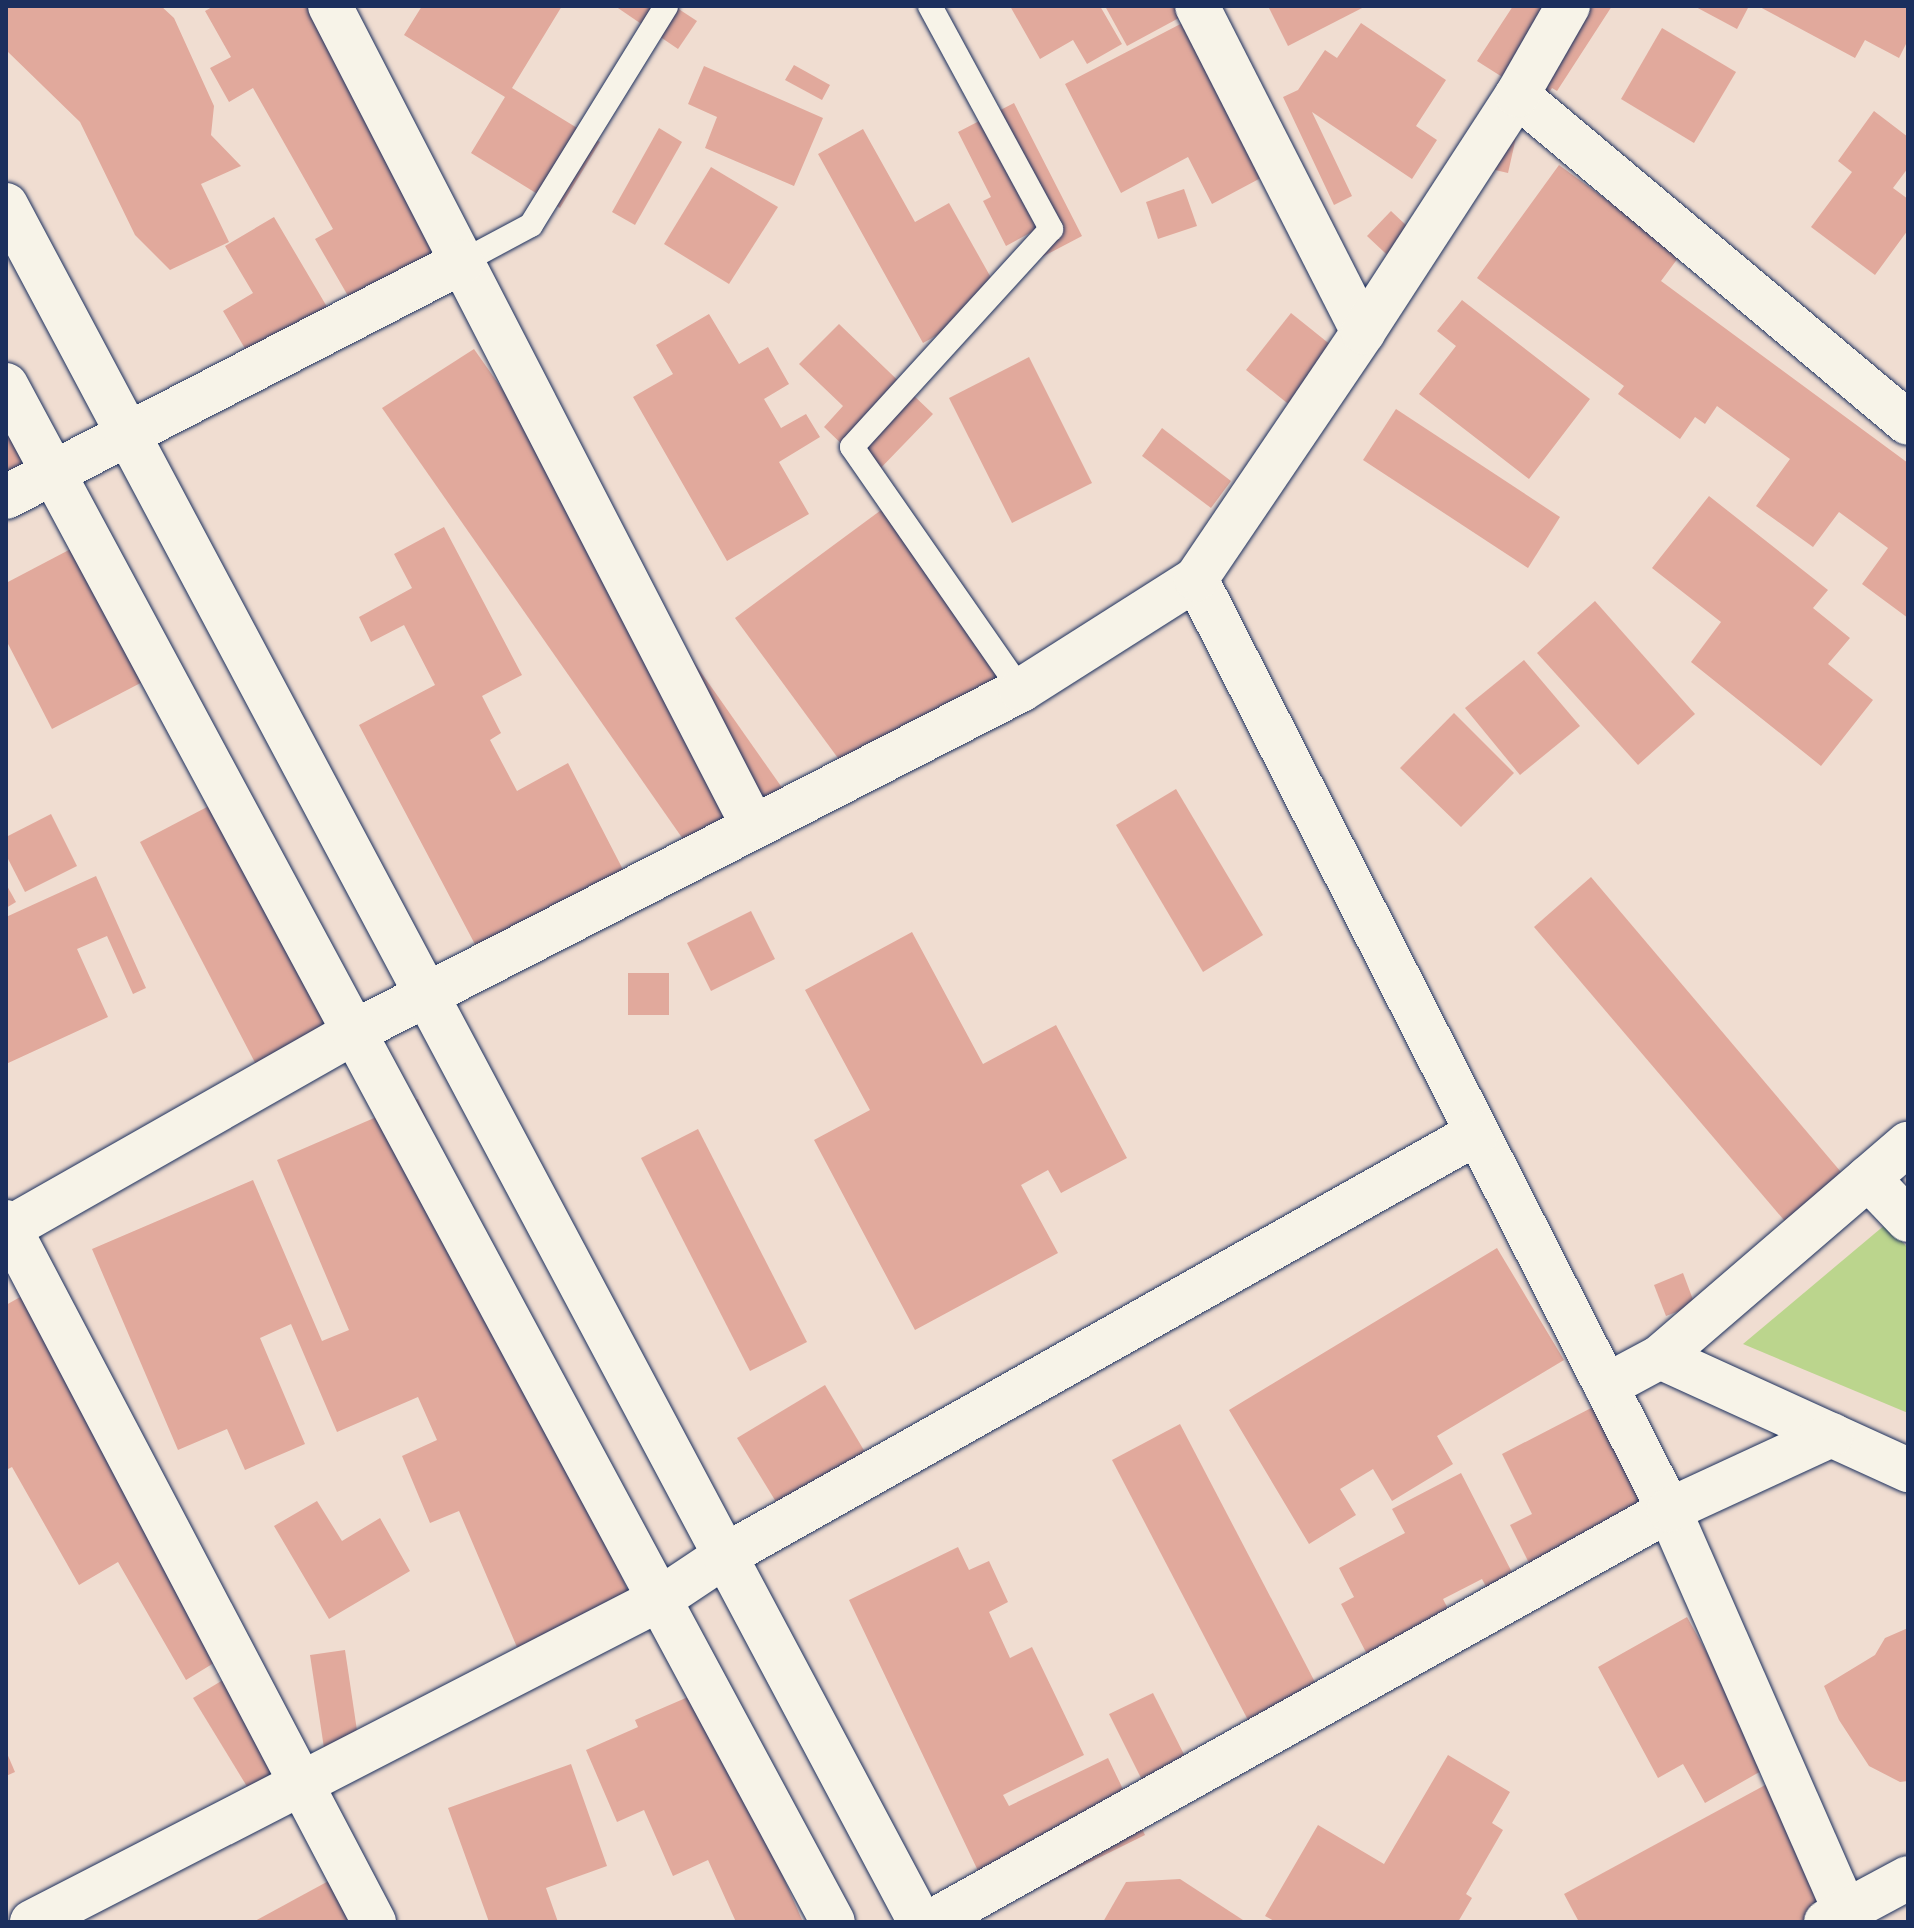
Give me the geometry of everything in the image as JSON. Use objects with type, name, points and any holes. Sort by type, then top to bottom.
[{"type":"street","points":[[330,6],[753,826]]},
{"type":"street","points":[[1197,6],[1363,332]]},
{"type":"street","points":[[374,1922],[7,1227],[428,992],[1021,690],[1196,579],[1363,332],[1517,95],[1568,6]]},
{"type":"street","points":[[1517,95],[1908,423]]},
{"type":"street","points":[[6,205],[125,436],[428,992],[920,1922]]},
{"type":"street","points":[[6,497],[462,262]]},
{"type":"street","points":[[6,385],[833,1922]]},
{"type":"street","points":[[1196,579],[1669,1510],[1841,1918],[1908,1878]]},
{"type":"street","points":[[32,1922],[660,1599],[726,1555],[1477,1133]]},
{"type":"street","points":[[1606,1386],[1660,1357],[1908,1144]]},
{"type":"street","points":[[1868,1178],[1908,1220]]},
{"type":"street","points":[[1660,1357],[1908,1470]]},
{"type":"street","points":[[931,1922],[1669,1510],[1831,1435]]},
{"type":"lane","points":[[462,262],[531,225],[666,6]]},
{"type":"lane","points":[[930,6],[1051,229],[852,447],[1021,690]]},
{"type":"green space","points":[[1886,1224],[1908,1248],[1908,1413],[1743,1344]]},
{"type":"building","points":[[6,6],[161,6],[174,18],[214,106],[211,135],[241,166],[201,184],[229,242],[170,270],[135,235],[80,122],[6,50]]},
{"type":"building","points":[[214,6],[324,6],[468,259],[362,320],[315,239],[333,229],[253,88],[229,102],[210,68],[231,57],[205,11]]},
{"type":"building","points":[[422,6],[562,6],[512,88],[600,142],[560,208],[471,153],[505,97],[404,35]]},
{"type":"building","points":[[615,6],[674,6],[697,21],[678,49]]},
{"type":"building","points":[[1010,6],[1100,6],[1122,44],[1087,64],[1073,40],[1040,59]]},
{"type":"building","points":[[1105,6],[1186,6],[1190,12],[1127,46]]},
{"type":"building","points":[[1268,6],[1366,6],[1288,46]]},
{"type":"building","points":[[1513,6],[1612,6],[1557,91],[1552,88],[1533,117],[1507,80],[1477,61]]},
{"type":"building","points":[[1694,6],[1749,6],[1737,29]]},
{"type":"building","points":[[1758,6],[1908,6],[1908,40],[1899,58],[1865,40],[1855,58]]},
{"type":"building","points":[[1192,18],[1272,172],[1212,204],[1188,157],[1121,193],[1065,84]]},
{"type":"building","points":[[1361,23],[1446,80],[1416,126],[1437,140],[1412,179],[1312,112],[1352,196],[1334,205],[1283,97],[1298,90],[1325,50],[1337,58]]},
{"type":"building","points":[[1662,28],[1736,72],[1694,143],[1621,99]]},
{"type":"building","points":[[794,65],[830,85],[822,100],[785,80]]},
{"type":"building","points":[[704,66],[823,118],[794,186],[705,148],[717,117],[688,104]]},
{"type":"building","points":[[1014,103],[1082,236],[1042,257],[1030,233],[1006,246],[983,201],[991,197],[958,132]]},
{"type":"building","points":[[1874,111],[1908,137],[1908,168],[1893,188],[1908,199],[1908,230],[1875,275],[1811,227],[1852,172],[1838,161]]},
{"type":"building","points":[[659,128],[682,142],[635,225],[612,212]]},
{"type":"building","points":[[863,129],[915,222],[949,203],[1003,299],[923,343],[818,154]]},
{"type":"building","points":[[1517,133],[1508,173],[1482,167]]},
{"type":"building","points":[[1559,165],[1681,254],[1661,281],[1908,463],[1908,618],[1862,584],[1888,548],[1839,512],[1813,547],[1756,506],[1790,459],[1717,406],[1705,424],[1695,417],[1680,439],[1618,394],[1624,386],[1477,278]]},
{"type":"building","points":[[711,167],[778,207],[729,284],[664,244]]},
{"type":"building","points":[[1184,189],[1197,226],[1158,239],[1146,202]]},
{"type":"building","points":[[1391,211],[1424,242],[1400,267],[1367,236]]},
{"type":"building","points":[[274,217],[333,317],[254,364],[223,311],[253,293],[225,246]]},
{"type":"building","points":[[1462,300],[1590,399],[1529,479],[1419,394],[1456,346],[1437,331]]},
{"type":"building","points":[[1291,313],[1352,362],[1307,419],[1246,370]]},
{"type":"building","points":[[709,314],[739,364],[768,347],[789,384],[764,399],[781,428],[806,414],[820,437],[779,462],[809,514],[727,561],[633,397],[673,374],[656,345]]},
{"type":"building","points":[[839,324],[933,414],[874,475],[824,427],[843,406],[799,364]]},
{"type":"building","points":[[474,349],[790,799],[699,862],[382,408]]},
{"type":"building","points":[[1029,357],[1092,483],[1012,523],[949,398]]},
{"type":"building","points":[[6,388],[42,456],[6,475]]},
{"type":"building","points":[[1396,409],[1560,517],[1528,568],[1363,460]]},
{"type":"building","points":[[1162,428],[1231,481],[1211,508],[1142,456]]},
{"type":"building","points":[[1709,496],[1828,590],[1813,608],[1850,638],[1828,664],[1873,700],[1821,766],[1691,662],[1721,622],[1652,568]]},
{"type":"building","points":[[892,502],[1020,675],[846,769],[735,618]]},
{"type":"building","points":[[444,527],[522,675],[482,696],[501,733],[490,740],[517,791],[568,763],[633,889],[487,967],[359,725],[435,685],[404,625],[371,642],[359,617],[412,588],[394,554]]},
{"type":"building","points":[[86,541],[156,675],[52,729],[6,640],[6,583]]},
{"type":"building","points":[[1595,601],[1695,714],[1638,765],[1537,653]]},
{"type":"building","points":[[1524,660],[1580,726],[1520,775],[1465,708]]},
{"type":"building","points":[[1454,713],[1514,773],[1461,827],[1400,768]]},
{"type":"building","points":[[1176,789],[1263,935],[1203,972],[1116,825]]},
{"type":"building","points":[[228,796],[351,1032],[263,1078],[140,842]]},
{"type":"building","points":[[51,814],[77,866],[25,892],[6,855],[6,837]]},
{"type":"building","points":[[96,876],[146,988],[133,994],[107,936],[77,949],[108,1017],[6,1064],[6,917]]},
{"type":"building","points":[[1591,877],[1852,1185],[1795,1233],[1534,927]]},
{"type":"building","points":[[6,884],[16,902],[6,908]]},
{"type":"building","points":[[751,911],[775,959],[711,991],[687,943]]},
{"type":"building","points":[[912,932],[983,1064],[1056,1025],[1127,1158],[1061,1193],[1048,1170],[1021,1185],[1058,1253],[915,1330],[814,1140],[870,1110],[805,990]]},
{"type":"building","points":[[628,973],[669,973],[669,1015],[628,1015]]},
{"type":"building","points":[[418,1099],[636,1610],[522,1659],[459,1511],[430,1523],[402,1456],[437,1440],[418,1397],[337,1432],[291,1324],[260,1338],[305,1444],[245,1470],[227,1429],[178,1450],[92,1249],[253,1180],[322,1341],[349,1330],[277,1160]]},
{"type":"building","points":[[698,1129],[807,1342],[750,1371],[641,1158]]},
{"type":"building","points":[[1497,1248],[1564,1360],[1437,1436],[1453,1464],[1392,1501],[1373,1469],[1340,1489],[1356,1515],[1309,1544],[1229,1410]]},
{"type":"building","points":[[1683,1273],[1695,1305],[1666,1316],[1654,1285]]},
{"type":"building","points":[[22,1296],[227,1655],[186,1680],[118,1562],[79,1585],[12,1467],[6,1470],[6,1305]]},
{"type":"building","points":[[825,1385],[868,1457],[781,1510],[737,1438]]},
{"type":"building","points":[[1595,1406],[1662,1537],[1546,1597],[1510,1525],[1532,1514],[1502,1454]]},
{"type":"building","points":[[1180,1424],[1328,1707],[1260,1743],[1112,1460]]},
{"type":"building","points":[[1461,1473],[1519,1586],[1493,1600],[1482,1579],[1443,1599],[1468,1648],[1386,1691],[1341,1604],[1354,1597],[1339,1568],[1405,1533],[1392,1509]]},
{"type":"building","points":[[317,1501],[342,1541],[380,1518],[410,1571],[329,1619],[274,1526]]},
{"type":"building","points":[[958,1547],[969,1570],[989,1561],[1008,1602],[989,1612],[1010,1658],[1032,1647],[1084,1755],[1003,1795],[1009,1806],[1108,1758],[1145,1835],[1012,1901],[980,1875],[849,1600]]},
{"type":"building","points":[[1687,1617],[1770,1766],[1705,1803],[1683,1764],[1658,1778],[1598,1667]]},
{"type":"building","points":[[1908,1628],[1908,1781],[1900,1782],[1869,1766],[1839,1720],[1824,1686],[1875,1655],[1885,1638]]},
{"type":"building","points":[[345,1650],[359,1744],[324,1748],[310,1655]]},
{"type":"building","points":[[223,1680],[284,1780],[254,1798],[193,1698]]},
{"type":"building","points":[[711,1687],[766,1838],[803,1922],[736,1922],[708,1860],[673,1876],[644,1810],[617,1822],[586,1750],[638,1727],[635,1720]]},
{"type":"building","points":[[1153,1693],[1201,1788],[1157,1810],[1109,1714]]},
{"type":"building","points":[[6,1751],[15,1772],[6,1776]]},
{"type":"building","points":[[1448,1755],[1510,1792],[1492,1823],[1503,1830],[1466,1894],[1472,1898],[1458,1922],[1276,1922],[1265,1916],[1318,1825],[1384,1864]]},
{"type":"building","points":[[571,1764],[607,1866],[546,1888],[558,1922],[489,1922],[448,1808]]},
{"type":"building","points":[[1780,1777],[1833,1922],[1579,1922],[1564,1894]]},
{"type":"building","points":[[334,1878],[358,1922],[253,1922]]},
{"type":"building","points":[[1180,1879],[1246,1922],[1103,1922],[1126,1882]]}]
